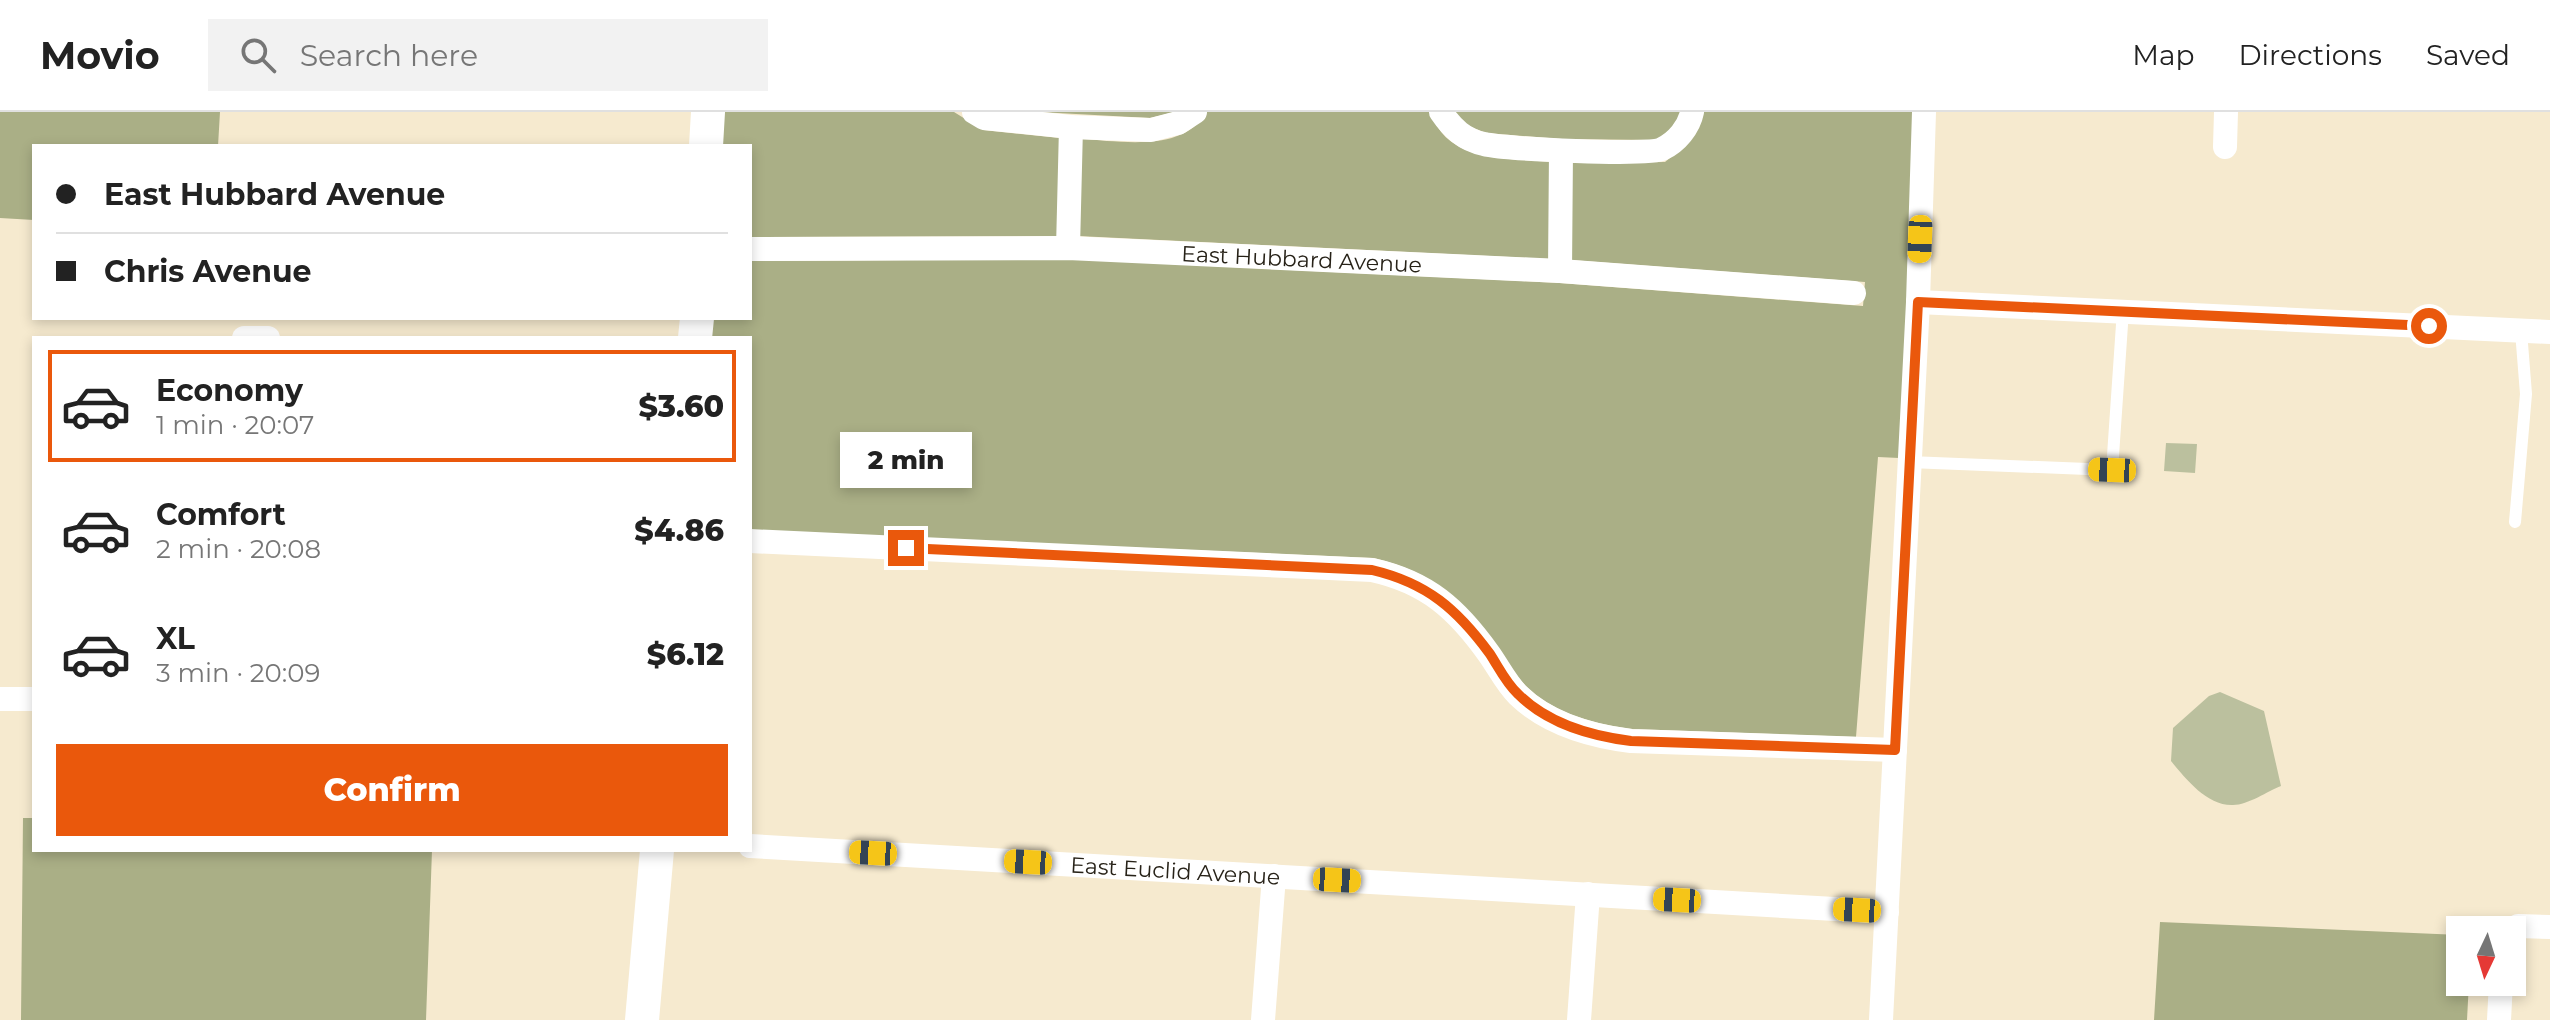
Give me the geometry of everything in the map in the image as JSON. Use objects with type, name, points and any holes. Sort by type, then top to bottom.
[{"type":"main road","points":[[706,144],[708,112]]},
{"type":"main road","points":[[642,1020],[657,852]]},
{"type":"street","points":[[974,112],[984,118],[1071,127],[1151,130],[1178,123],[1195,112]]},
{"type":"street","points":[[1441,112],[1458,134],[1484,145],[1561,151],[1660,151],[1679,138],[1692,112]]},
{"type":"street","points":[[1881,1020],[1918,302],[1924,112]]},
{"type":"street","points":[[2225,147],[2226,112]]},
{"type":"street","points":[[1068,248],[1071,127]]},
{"type":"street","points":[[1560,271],[1561,151]]},
{"type":"street","name":"East Hubbard Avenue","points":[[752,249],[1068,248],[1560,271],[1854,293]]},
{"type":"street","points":[[1918,302],[2550,332]]},
{"type":"street","points":[[752,541],[1372,570],[1398,576],[1444,602],[1463,619],[1519,695],[1547,716],[1581,731],[1631,741],[1895,750]]},
{"type":"street","points":[[0,699],[32,699]]},
{"type":"street","name":"East Euclid Avenue","points":[[752,846],[1887,912]]},
{"type":"street","points":[[1263,1020],[1274,876]]},
{"type":"street","points":[[1579,1020],[1588,894]]},
{"type":"street","points":[[2526,926],[2550,927]]},
{"type":"street","points":[[2499,1020],[2500,996]]},
{"type":"lane","points":[[1909,462],[2112,470],[2123,310]]},
{"type":"lane","points":[[2515,522],[2526,394],[2521,331]]},
{"type":"green space","points":[[0,112],[220,112],[218,144],[32,144],[32,220],[0,218]]},
{"type":"green space","points":[[718,112],[954,112],[983,130],[1060,138],[1058,236],[752,237],[752,144],[717,144]]},
{"type":"green space","points":[[1039,112],[1175,112],[1150,118]]},
{"type":"green space","points":[[1206,112],[1431,112],[1439,129],[1450,141],[1464,149],[1498,158],[1550,162],[1550,259],[1078,236],[1081,139],[1150,142],[1167,139],[1183,134],[1196,125]]},
{"type":"green space","points":[[1455,112],[1682,112],[1671,129],[1657,140],[1562,139],[1486,133],[1464,124]]},
{"type":"green space","points":[[1702,112],[1913,112],[1908,302],[1899,458],[1878,457],[1856,737],[1632,729],[1574,716],[1548,703],[1525,685],[1474,617],[1446,591],[1414,572],[1374,558],[752,531],[752,336],[706,336],[707,320],[752,320],[752,261],[1067,259],[1560,283],[1863,306],[1865,282],[1571,260],[1571,163],[1665,162],[1687,144]]},
{"type":"green space","points":[[2166,443],[2197,444],[2195,473],[2164,471]]},
{"type":"green space","points":[[2220,692],[2264,711],[2281,786],[2233,805],[2206,796],[2171,761],[2173,728],[2209,696]]},
{"type":"green space","points":[[23,818],[32,818],[32,852],[432,852],[426,1020],[21,1020]]},
{"type":"green space","points":[[2160,922],[2446,934],[2446,996],[2468,996],[2467,1020],[2154,1020]]},
{"type":"route","points":[[906,548],[1372,570],[1398,576],[1444,602],[1463,619],[1519,695],[1547,716],[1581,731],[1631,741],[1895,750],[1918,302],[2429,326]]}]
